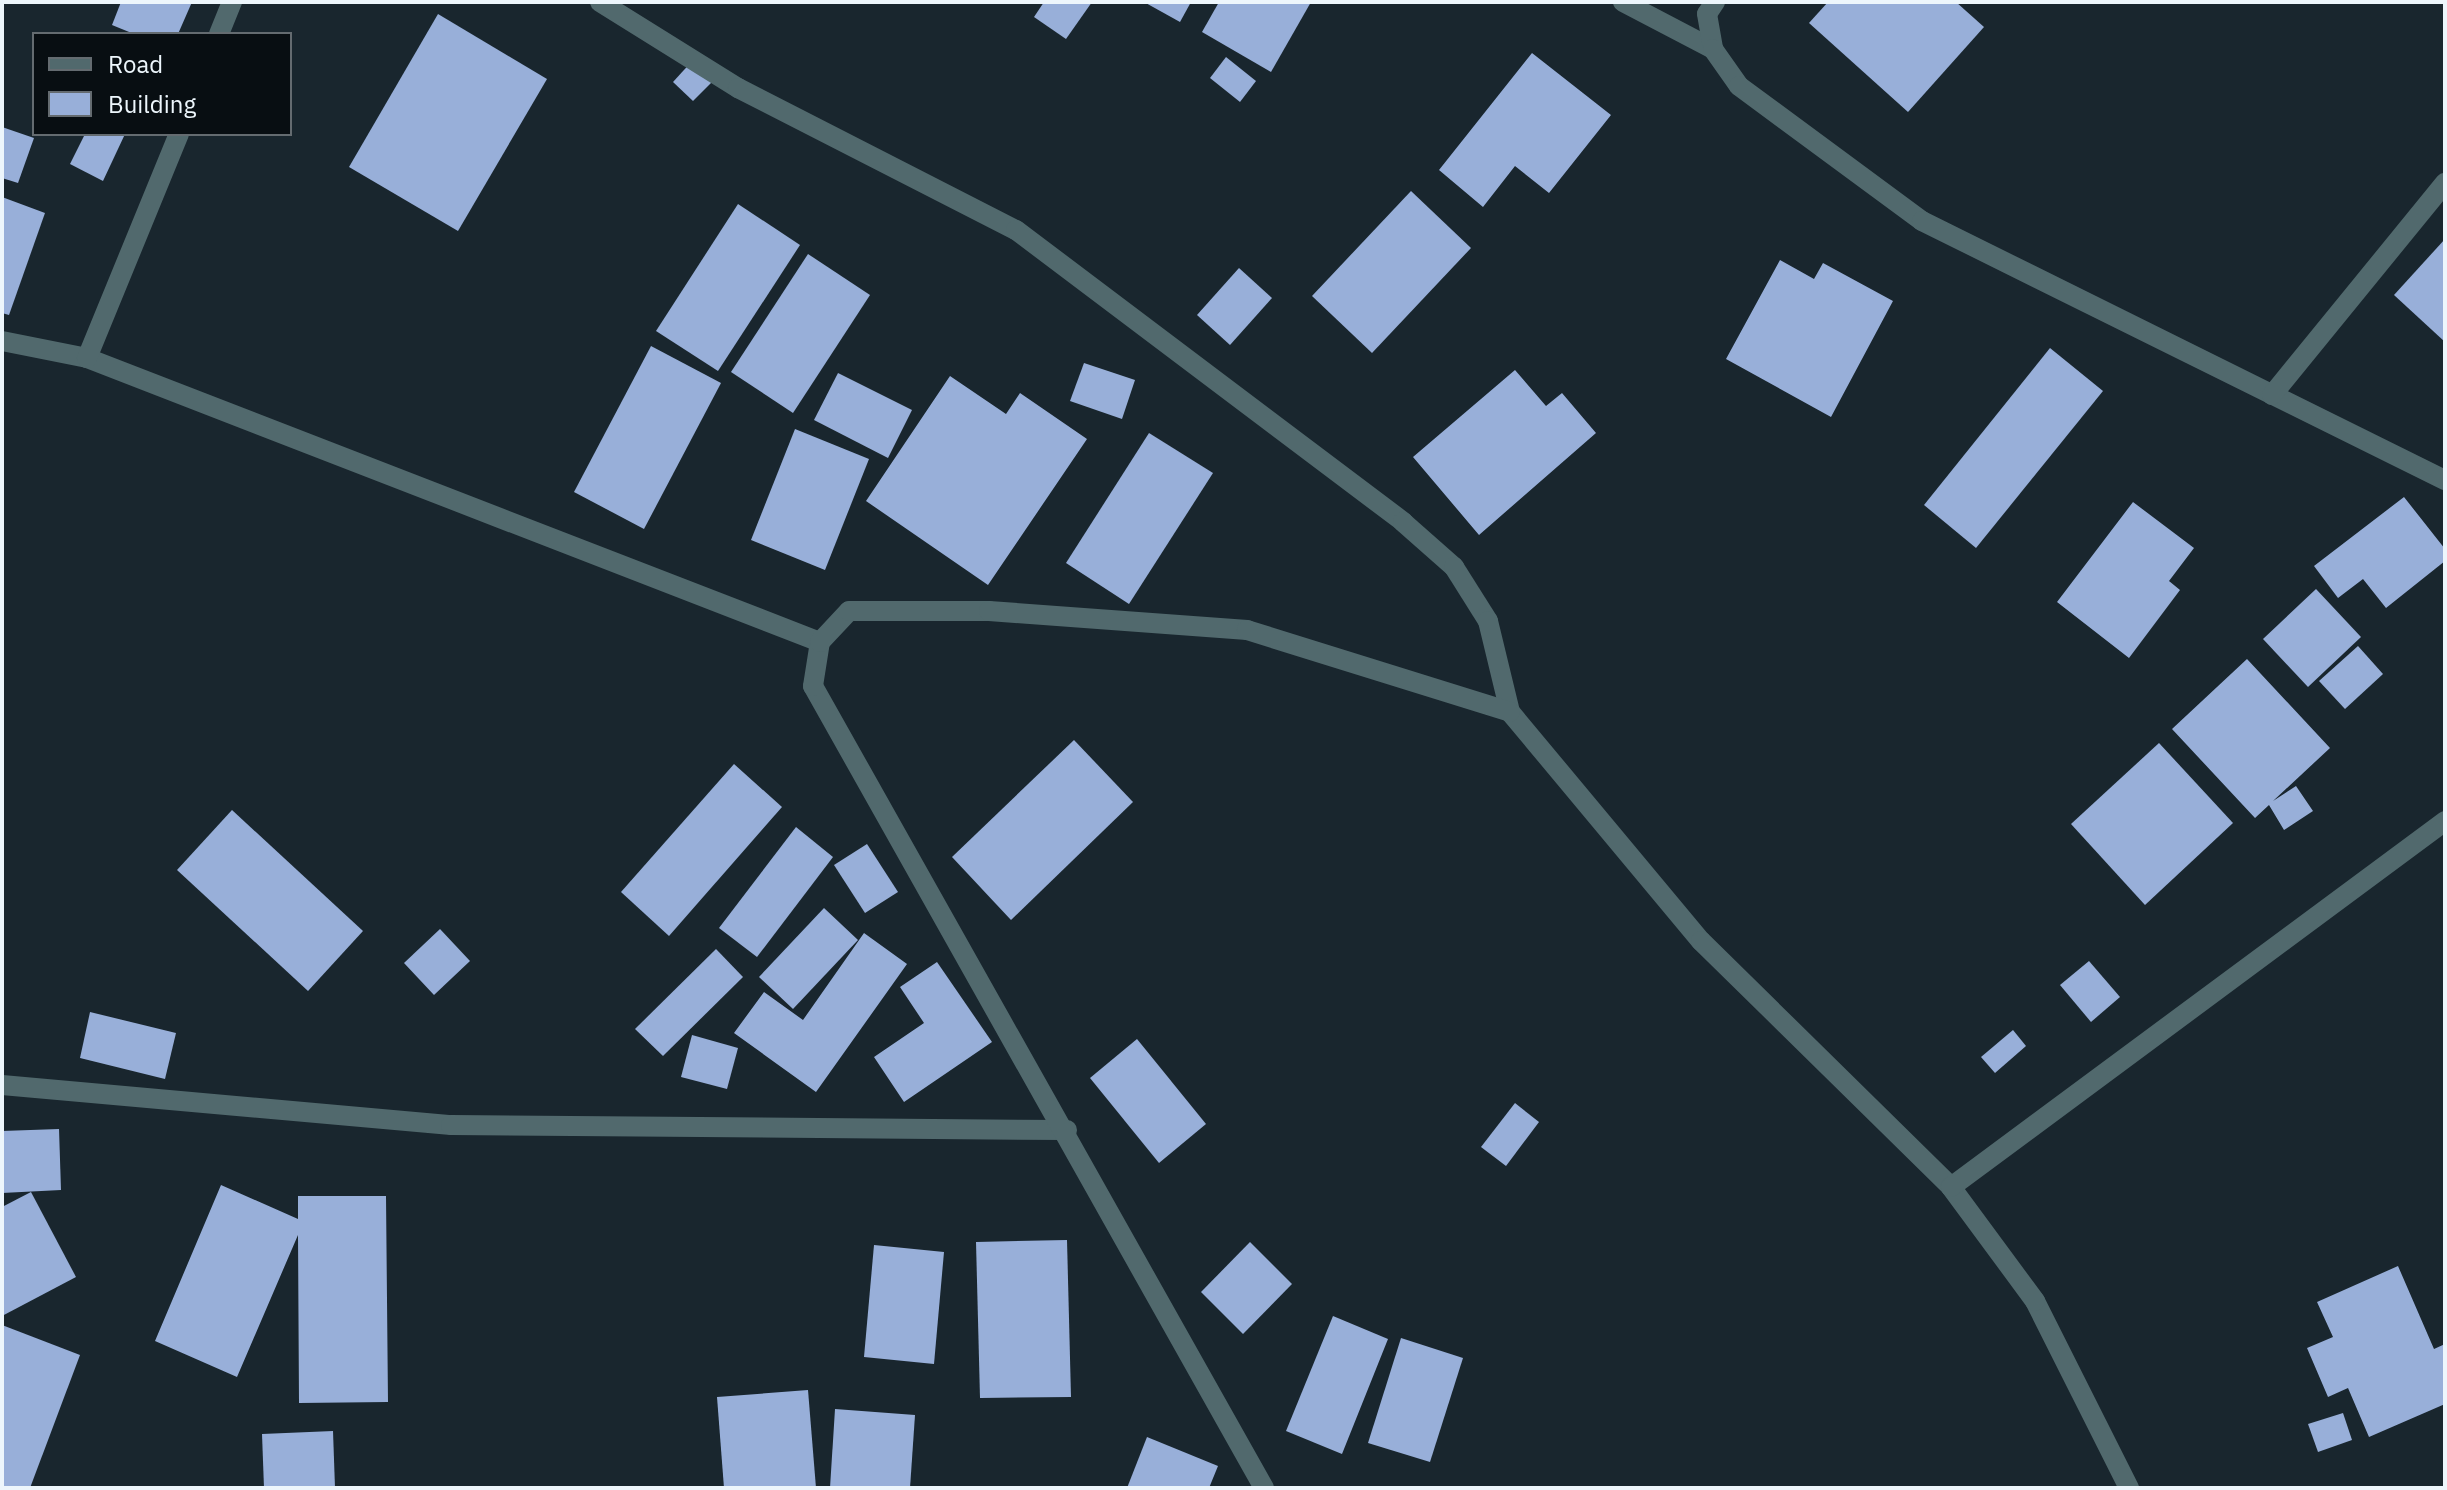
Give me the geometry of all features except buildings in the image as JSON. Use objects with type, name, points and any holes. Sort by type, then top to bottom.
[{"type":"street","points":[[220,32],[232,2]]},
{"type":"street","points":[[600,2],[738,88],[1016,230],[1403,522],[1454,567],[1488,621],[1510,712],[1701,941],[1951,1187],[2035,1301],[2129,1488]]},
{"type":"street","points":[[1623,2],[1713,49]]},
{"type":"street","points":[[1715,2],[1707,14],[1713,49],[1739,86],[1922,221],[2445,480]]},
{"type":"street","points":[[87,358],[178,136]]},
{"type":"street","points":[[2272,395],[2445,183]]},
{"type":"street","points":[[2,341],[87,358],[820,642]]},
{"type":"street","points":[[1264,1488],[1067,1130],[813,686],[820,642],[849,611],[989,611],[1247,630],[1510,712]]},
{"type":"street","points":[[1951,1187],[2445,821]]},
{"type":"street","points":[[2,1085],[451,1125],[1067,1130]]}]
